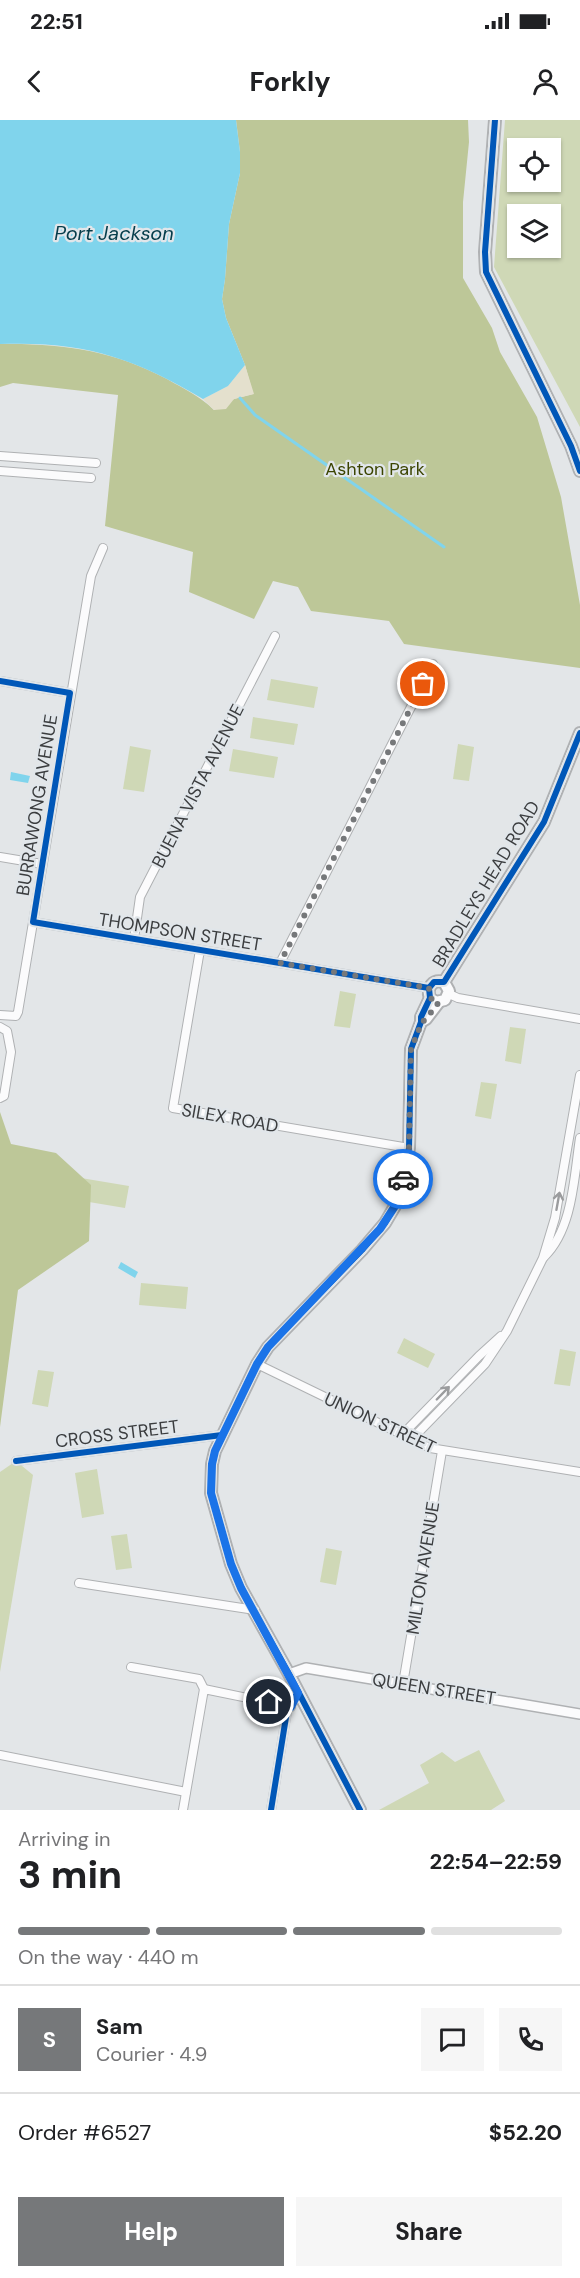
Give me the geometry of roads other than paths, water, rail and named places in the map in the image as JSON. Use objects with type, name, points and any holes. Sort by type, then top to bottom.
[{"type":"main road","points":[[495,120],[485,252],[486,272],[562,426],[580,471]]},
{"type":"main road","name":"BRADLEYS HEAD ROAD","points":[[444,982],[544,822],[580,734]]},
{"type":"main road","points":[[360,1810],[255,1610],[241,1588],[231,1564],[211,1493],[212,1464],[222,1435],[257,1364],[276,1338],[362,1250],[395,1206],[402,1185],[409,1148],[411,1049],[422,1022],[426,1019],[433,996],[434,982],[444,982],[449,994],[445,1000],[433,996]]},
{"type":"street","points":[[0,456],[96,463]]},
{"type":"street","points":[[0,471],[91,477]]},
{"type":"street","name":"BURRAWONG AVENUE","points":[[0,1015],[16,1016],[18,1012],[91,576],[103,548]]},
{"type":"street","name":"BUENA VISTA AVENUE","points":[[134,939],[140,897],[275,636]]},
{"type":"street","points":[[280,963],[433,664]]},
{"type":"street","points":[[0,681],[70,693]]},
{"type":"street","points":[[0,857],[42,864]]},
{"type":"street","name":"THOMPSON STREET","points":[[33,922],[280,963],[433,996]]},
{"type":"street","name":"SILEX ROAD","points":[[200,950],[173,1108],[409,1148]]},
{"type":"street","points":[[449,994],[458,998],[580,1019]]},
{"type":"street","points":[[2,1097],[11,1052],[3,1029]]},
{"type":"street","points":[[411,1440],[485,1364],[507,1331],[543,1258],[555,1218],[580,1075]]},
{"type":"street","points":[[543,1258],[555,1246],[566,1223],[580,1138]]},
{"type":"street","points":[[402,1435],[479,1356],[507,1331]]},
{"type":"street","name":"UNION STREET","points":[[257,1364],[411,1440],[442,1451],[580,1472]]},
{"type":"street","name":"CROSS STREET","points":[[16,1461],[222,1435]]},
{"type":"street","name":"MILTON AVENUE","points":[[403,1684],[442,1451]]},
{"type":"street","points":[[79,1583],[255,1610]]},
{"type":"street","points":[[131,1667],[199,1679],[204,1689],[183,1810]]},
{"type":"street","name":"QUEEN STREET","points":[[289,1674],[306,1668],[580,1714]]},
{"type":"street","points":[[204,1689],[291,1707]]},
{"type":"street","points":[[271,1810],[287,1711],[298,1693]]},
{"type":"street","points":[[0,1755],[186,1792]]},
{"type":"water","name":"Port Jackson","points":[[0,120],[236,120],[240,173],[229,224],[222,299],[226,318],[245,365],[228,386],[203,399],[153,372],[106,355],[57,345],[0,344]]},
{"type":"water","points":[[11,772],[30,776],[28,783],[10,780]]},
{"type":"water","points":[[121,1262],[138,1272],[135,1278],[118,1268]]},
{"type":"waterway","points":[[240,398],[255,415],[444,547]]},
{"type":"park label","name":"Ashton Park","points":[[375,469]]}]
